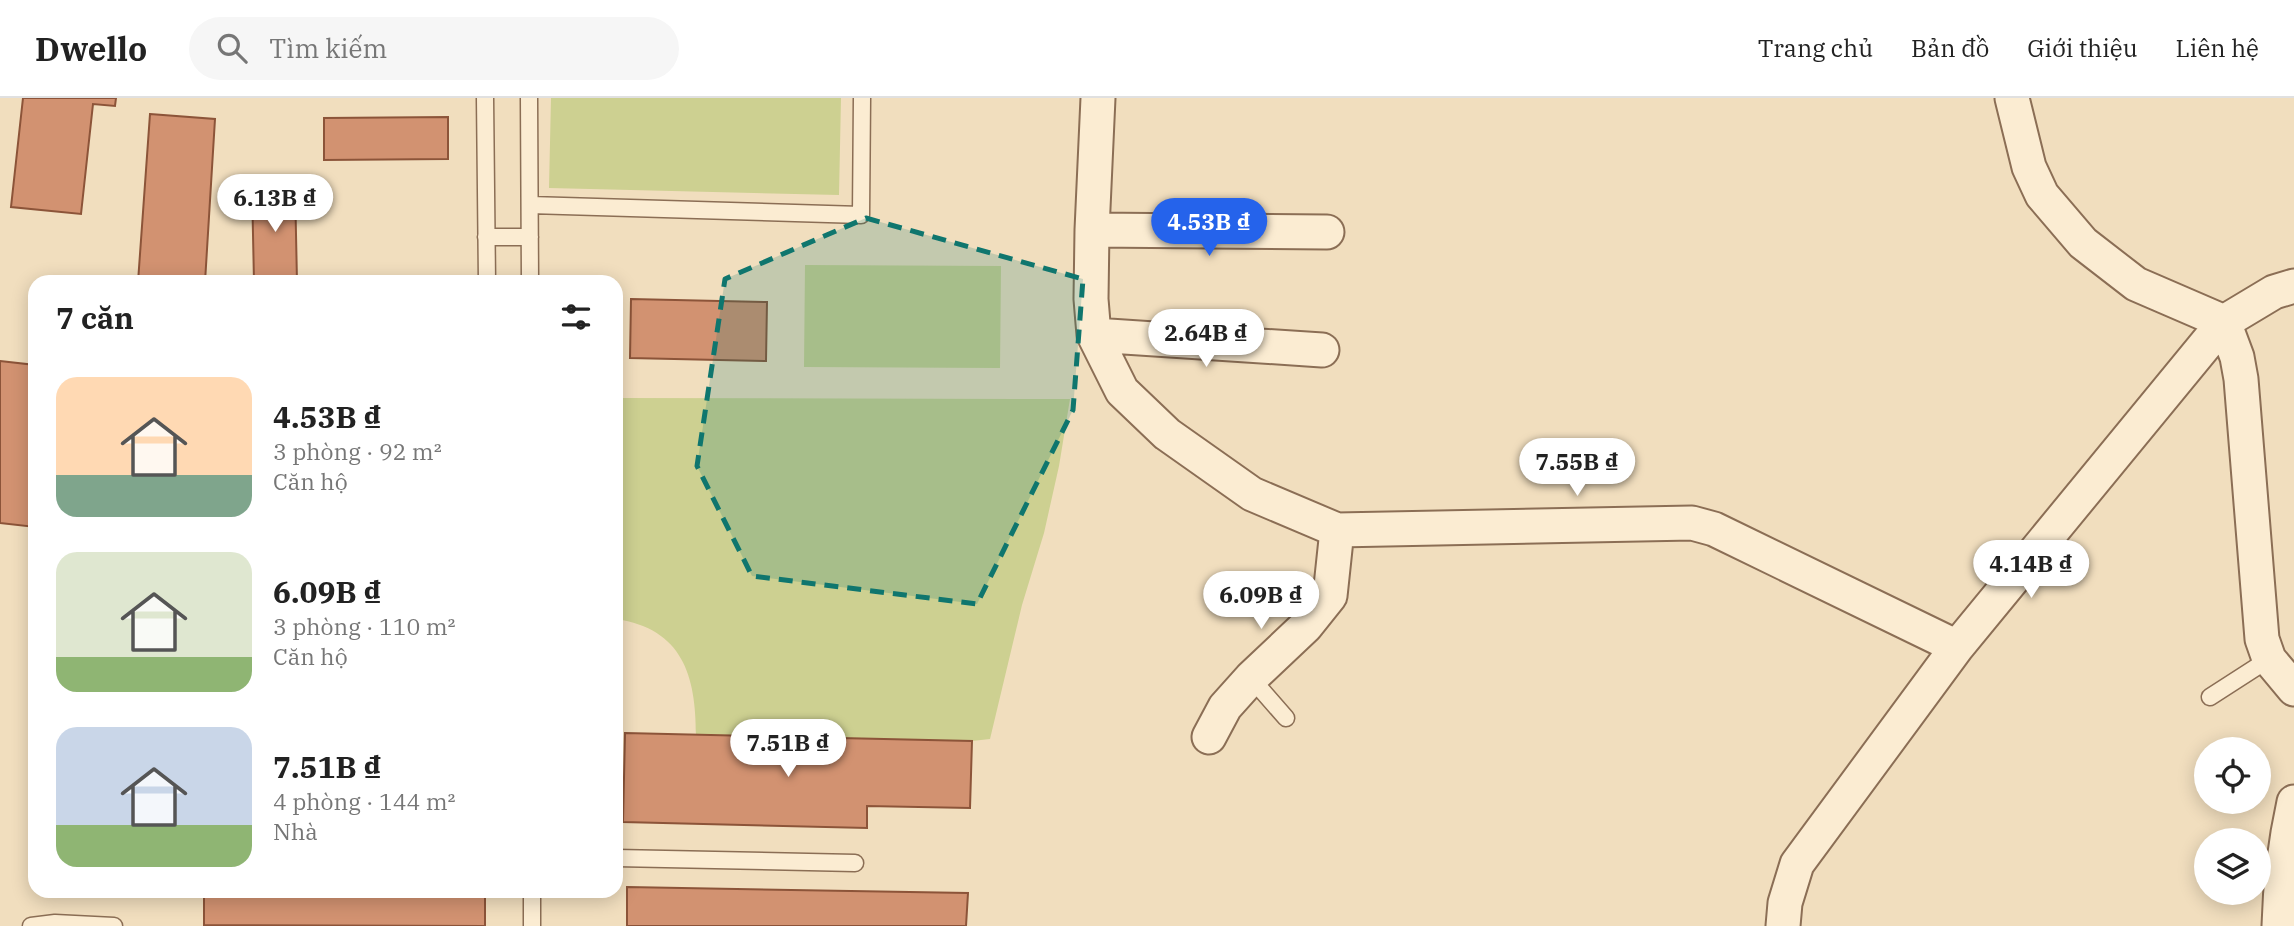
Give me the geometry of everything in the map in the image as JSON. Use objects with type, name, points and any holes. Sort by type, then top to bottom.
[{"type":"street","points":[[1097,98],[1091,299],[1094,335],[1122,391],[1167,434],[1252,495],[1337,530],[1692,523],[1714,529],[1957,647]]},
{"type":"street","points":[[2012,98],[2029,167],[2042,195],[2083,243],[2136,284],[2224,322],[2237,357],[2241,379],[2262,639],[2269,659],[2294,689]]},
{"type":"street","points":[[1092,230],[1327,232]]},
{"type":"street","points":[[1783,926],[1785,903],[1797,864],[1957,647],[2224,322],[2274,292],[2294,286]]},
{"type":"street","points":[[1094,335],[1322,350]]},
{"type":"street","points":[[1209,737],[1225,707],[1251,678],[1306,626],[1329,596],[1337,530]]},
{"type":"street","points":[[2279,926],[2286,843],[2294,802]]},
{"type":"lane","points":[[485,98],[487,275]]},
{"type":"lane","points":[[529,98],[530,275]]},
{"type":"lane","points":[[530,205],[862,215],[862,98]]},
{"type":"lane","points":[[486,237],[530,237]]},
{"type":"lane","points":[[2210,697],[2269,659]]},
{"type":"lane","points":[[1251,678],[1286,718]]},
{"type":"lane","points":[[623,858],[855,863]]},
{"type":"lane","points":[[532,898],[532,926]]},
{"type":"lane","points":[[32,926],[55,923],[114,926]]},
{"type":"highlighted area","points":[[866,218],[1083,279],[1073,410],[977,604],[752,576],[697,466],[725,279]]},
{"type":"green space","points":[[551,98],[841,98],[839,195],[549,188]]},
{"type":"green space","points":[[805,265],[1001,266],[1000,368],[804,367]]},
{"type":"green space","points":[[623,398],[1070,399],[1044,533],[1022,605],[990,739],[972,741],[696,735],[693,693],[681,659],[671,645],[657,633],[639,624],[623,621]]},
{"type":"building","points":[[23,98],[116,98],[115,106],[93,104],[81,214],[11,207]]},
{"type":"building","points":[[150,114],[215,119],[205,275],[138,275]]},
{"type":"building","points":[[448,117],[448,159],[324,160],[324,118]]},
{"type":"building","points":[[295,186],[297,275],[254,275],[252,187]]},
{"type":"building","points":[[631,299],[767,302],[766,361],[630,358]]},
{"type":"building","points":[[0,361],[28,364],[28,526],[0,523]]},
{"type":"building","points":[[625,733],[972,741],[970,808],[867,806],[867,828],[623,822]]},
{"type":"building","points":[[627,887],[968,893],[966,926],[627,926]]},
{"type":"building","points":[[204,898],[485,898],[485,926],[204,925]]}]
